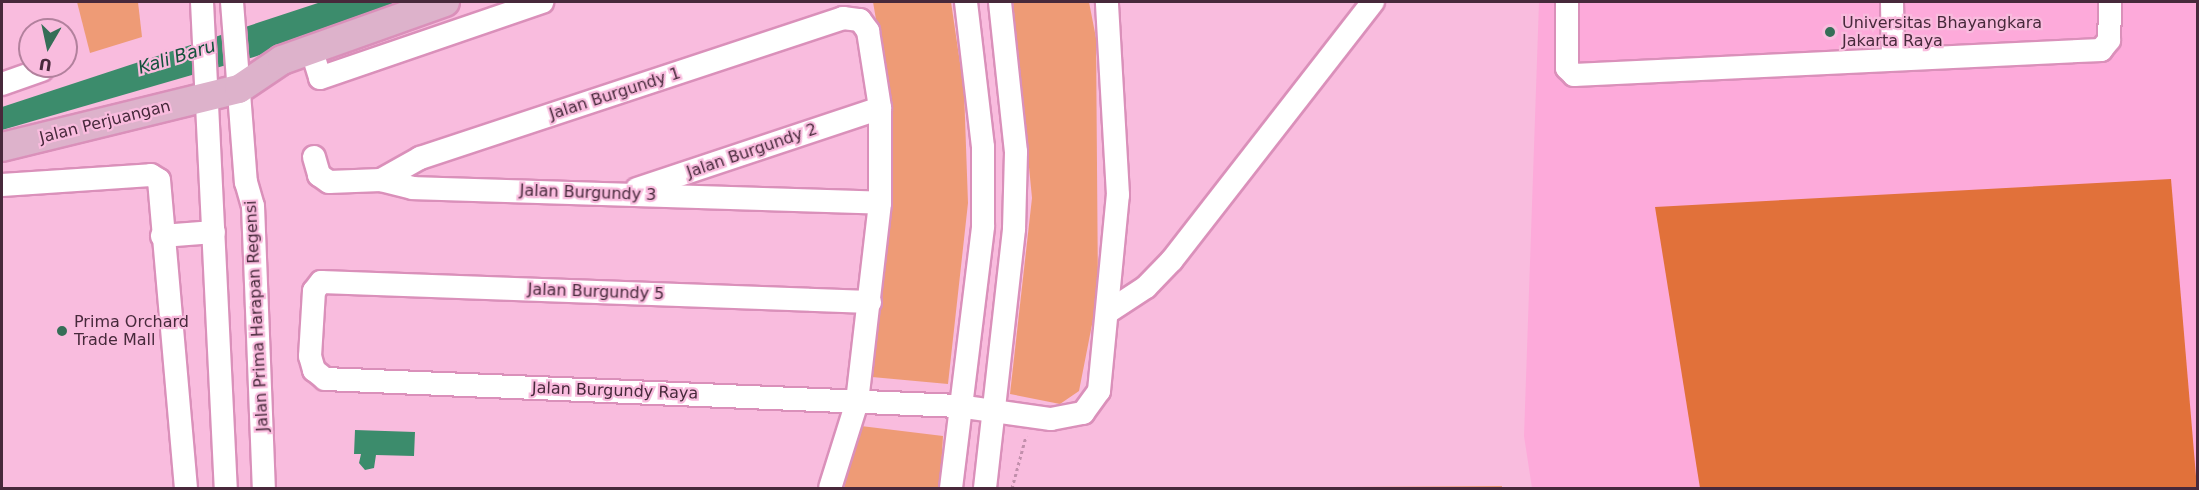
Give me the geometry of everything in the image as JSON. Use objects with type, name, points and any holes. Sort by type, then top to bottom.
[{"type":"main road","points":[[238,77],[311,48],[446,2]]},
{"type":"main road","name":"Jalan Perjuangan","points":[[2,147],[207,84],[238,77]]},
{"type":"street","points":[[311,48],[320,78],[542,2]]},
{"type":"street","points":[[951,489],[958,406],[983,226],[983,147],[966,2]]},
{"type":"street","points":[[985,489],[1014,229],[1016,152],[1000,2]]},
{"type":"street","name":"Jalan Burgundy Raya","points":[[326,379],[958,406],[993,408],[1051,418],[1083,413],[1093,404],[1111,310],[1118,195],[1107,2]]},
{"type":"street","points":[[1111,310],[1146,287],[1172,260],[1373,2]]},
{"type":"street","points":[[1567,2],[1567,68],[1574,75],[1893,58],[2100,50],[2109,40],[2110,2]]},
{"type":"street","points":[[1892,2],[1893,58]]},
{"type":"street","name":"Jalan Prima Harapan Regensi","points":[[232,10],[246,182],[253,206],[264,489]]},
{"type":"street","points":[[203,11],[220,360],[221,488]]},
{"type":"street","name":"Jalan Burgundy 1","points":[[381,180],[420,158],[852,18],[868,31],[880,108]]},
{"type":"street","points":[[2,84],[19,78]]},
{"type":"street","points":[[830,489],[857,402],[880,203],[880,108]]},
{"type":"street","name":"Jalan Burgundy 2","points":[[624,194],[880,108]]},
{"type":"street","name":"Jalan Burgundy 3","points":[[314,157],[323,180],[381,180],[413,188],[880,203]]},
{"type":"street","points":[[2,185],[151,175],[161,190],[162,236],[186,489]]},
{"type":"street","points":[[212,184],[226,175],[246,182]]},
{"type":"street","points":[[162,236],[239,219],[253,206]]},
{"type":"street","name":"Jalan Burgundy 5","points":[[326,379],[314,370],[310,356],[314,291],[321,282],[870,302]]},
{"type":"street","points":[[220,360],[260,359]]},
{"type":"path","points":[[1012,489],[1023,440],[1051,418]]},
{"type":"shaded area","points":[[77,2],[138,2],[142,37],[90,53]]},
{"type":"shaded area","points":[[873,2],[951,2],[964,90],[968,203],[948,384],[872,377],[893,194],[885,72]]},
{"type":"shaded area","points":[[1013,2],[1089,2],[1096,38],[1098,294],[1079,391],[1060,404],[1010,394],[1032,198]]},
{"type":"shaded area","points":[[1539,2],[2197,2],[2197,488],[1532,488],[1524,436]]},
{"type":"shaded area","points":[[2171,179],[2197,488],[1700,488],[1655,207]]},
{"type":"shaded area","points":[[861,426],[943,436],[940,488],[844,488]]},
{"type":"shaded area","points":[[1502,486],[1502,488],[1189,488]]},
{"type":"water","name":"Kali Baru","points":[[321,2],[411,2],[254,57],[2,130],[2,107]]},
{"type":"water","points":[[355,430],[415,432],[414,456],[376,455],[374,468],[365,470],[359,463],[361,454],[354,454]]},
{"type":"place","name":"Universitas Bhayangkara Jakarta Raya","points":[[1830,32]]},
{"type":"place","name":"Prima Orchard Trade Mall","points":[[62,331]]}]
